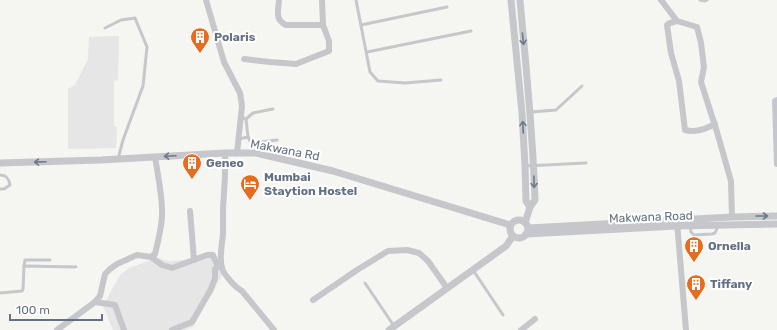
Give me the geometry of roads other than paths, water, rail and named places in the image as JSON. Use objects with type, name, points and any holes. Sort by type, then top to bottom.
[{"type":"street","points":[[206,0],[224,62],[240,93],[244,118],[237,153]]},
{"type":"street","points":[[279,0],[277,15],[281,23],[286,25],[323,25]]},
{"type":"street","points":[[244,59],[296,64],[329,51],[329,41],[323,25],[322,0]]},
{"type":"street","points":[[511,0],[522,113],[526,201],[530,207]]},
{"type":"street","points":[[520,0],[531,112],[535,200],[530,207],[527,228],[524,236],[517,238],[513,236],[510,230],[510,225],[517,220],[520,220],[527,228]]},
{"type":"street","points":[[661,0],[677,21]]},
{"type":"street","points":[[715,124],[703,130],[691,132],[685,130],[679,81],[671,53],[667,25],[670,23],[677,21],[697,27],[704,67],[701,82],[715,124],[731,181],[735,216],[738,225]]},
{"type":"street","points":[[777,100],[775,101],[777,164]]},
{"type":"street","points":[[225,153],[226,170],[221,250],[222,268],[273,330]]},
{"type":"street","name":"Makwana Rd","points":[[0,163],[118,159],[225,153],[256,153],[333,171],[510,225]]},
{"type":"street","points":[[150,257],[155,254],[160,238],[162,216],[155,157]]},
{"type":"street","points":[[190,211],[194,260]]},
{"type":"street","name":"Makwana Road","points":[[527,228],[588,228],[689,222],[718,217],[777,216]]},
{"type":"street","name":"Makwana Road","points":[[689,222],[718,226],[777,224]]},
{"type":"street","points":[[677,223],[686,330]]},
{"type":"street","points":[[392,328],[506,246],[513,236]]},
{"type":"street","points":[[313,300],[388,251],[408,250],[419,253],[428,261],[447,288]]},
{"type":"street","points":[[57,330],[95,302],[100,296],[106,274],[117,264],[137,255],[150,257],[162,265],[172,268],[213,255],[218,267],[215,269],[215,278],[212,289],[192,322],[172,330]]},
{"type":"street","points":[[95,302],[115,305],[124,330]]},
{"type":"street","points":[[521,330],[535,320]]},
{"type":"lane","points":[[356,0],[370,72],[378,81],[405,83],[441,80]]},
{"type":"lane","points":[[700,0],[705,2],[707,0]]},
{"type":"lane","points":[[361,25],[447,7]]},
{"type":"lane","points":[[105,28],[121,20],[135,18],[147,47],[143,86],[123,140],[118,159]]},
{"type":"lane","points":[[367,52],[471,30]]},
{"type":"lane","points":[[522,113],[556,110],[582,86]]},
{"type":"lane","points":[[273,109],[253,113],[244,118],[250,141],[253,143],[277,140]]},
{"type":"lane","points":[[239,139],[248,137]]},
{"type":"lane","points":[[525,166],[586,163]]},
{"type":"lane","points":[[0,175],[7,177],[10,185],[4,189],[0,189]]},
{"type":"lane","points":[[718,217],[718,226]]},
{"type":"lane","points":[[0,293],[22,291],[25,260],[50,260]]},
{"type":"lane","points":[[24,266],[76,267]]},
{"type":"lane","points":[[473,270],[503,316]]},
{"type":"lane","points":[[365,283],[392,328]]},
{"type":"place","name":"Polaris","points":[[200,54]]},
{"type":"place","name":"Geneo","points":[[192,180]]},
{"type":"place","name":"Mumbai Staytion Hostel","points":[[250,201]]},
{"type":"place","name":"Ornella","points":[[694,263]]},
{"type":"place","name":"Tiffany","points":[[696,301]]}]
